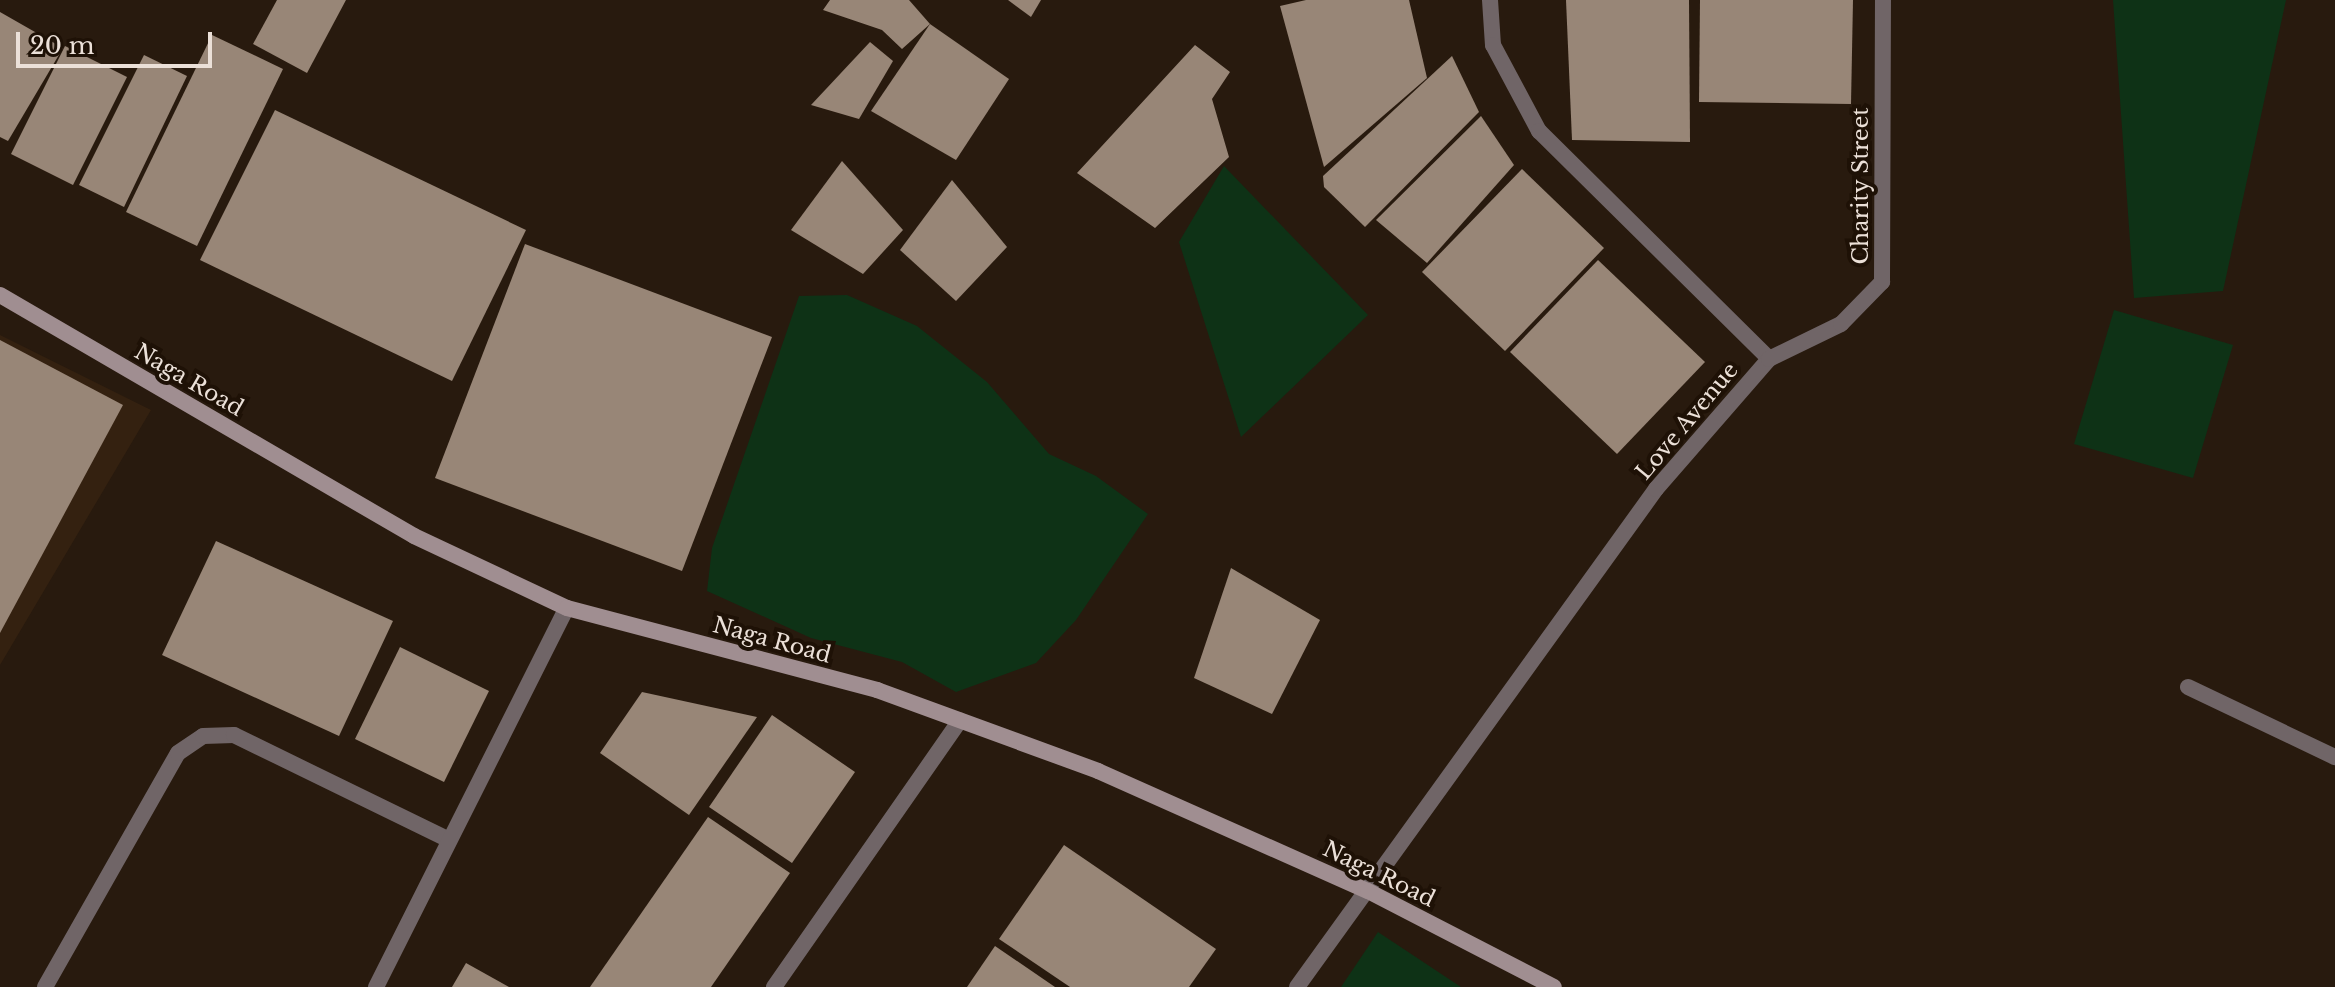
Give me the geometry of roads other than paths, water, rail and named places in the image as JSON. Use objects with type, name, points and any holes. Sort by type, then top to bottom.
[{"type":"main road","name":"Naga Road","points":[[0,295],[414,536],[567,608],[877,690],[1098,771],[1368,891],[1554,987]]},
{"type":"street","name":"Love Avenue","points":[[1297,987],[1656,489],[1769,359],[1539,131],[1493,45],[1490,0]]},
{"type":"street","name":"Charity Street","points":[[1769,359],[1841,324],[1882,282],[1883,0]]},
{"type":"street","points":[[376,987],[445,838],[567,608]]},
{"type":"street","points":[[2188,687],[2335,757]]},
{"type":"street","points":[[774,987],[960,720]]},
{"type":"street","points":[[45,987],[178,753],[203,736],[234,735],[445,838]]}]
